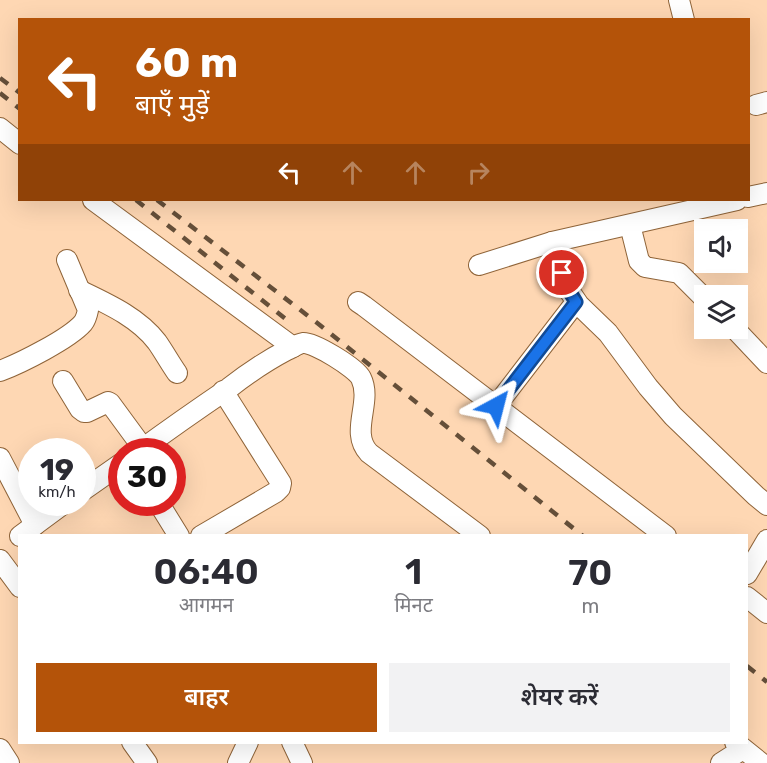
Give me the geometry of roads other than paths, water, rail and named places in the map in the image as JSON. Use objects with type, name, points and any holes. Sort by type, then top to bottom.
[{"type":"street","points":[[679,0],[684,18]]},
{"type":"street","points":[[0,128],[18,142]]},
{"type":"street","points":[[750,197],[767,194]]},
{"type":"street","points":[[94,201],[293,347]]},
{"type":"street","points":[[479,265],[552,242],[729,201]]},
{"type":"street","points":[[630,225],[641,265],[679,273],[694,288]]},
{"type":"street","points":[[552,242],[568,289],[576,302],[608,333],[648,387],[673,416],[767,505]]},
{"type":"street","points":[[0,371],[72,333],[87,316],[88,310],[67,260]]},
{"type":"street","points":[[79,290],[122,312],[148,333],[157,342],[177,373]]},
{"type":"street","points":[[358,302],[663,534]]},
{"type":"street","points":[[496,406],[576,302]]},
{"type":"street","points":[[744,339],[767,363]]},
{"type":"street","points":[[158,438],[265,362],[293,347],[306,343],[314,345],[356,372],[361,379],[364,390],[361,439],[364,448],[477,534]]},
{"type":"street","points":[[63,381],[84,412],[110,403],[133,438]]},
{"type":"street","points":[[204,534],[276,492],[281,483],[223,392]]},
{"type":"street","points":[[0,459],[25,532],[47,516]]},
{"type":"street","points":[[167,516],[178,534]]},
{"type":"street","points":[[0,550],[18,537]]},
{"type":"street","points":[[748,572],[767,540]]},
{"type":"street","points":[[0,560],[18,584]]},
{"type":"street","points":[[748,598],[767,613]]},
{"type":"street","points":[[133,744],[147,763]]},
{"type":"street","points":[[238,763],[247,744]]},
{"type":"street","points":[[293,744],[302,763]]},
{"type":"street","points":[[721,763],[739,746],[761,763]]},
{"type":"street","points":[[0,749],[9,763]]},
{"type":"railway","points":[[0,78],[18,92]]},
{"type":"railway","points":[[0,93],[18,107]]},
{"type":"railway","points":[[137,201],[292,324]]},
{"type":"railway","points":[[158,201],[316,322],[581,534]]},
{"type":"railway","points":[[748,667],[767,682]]}]
